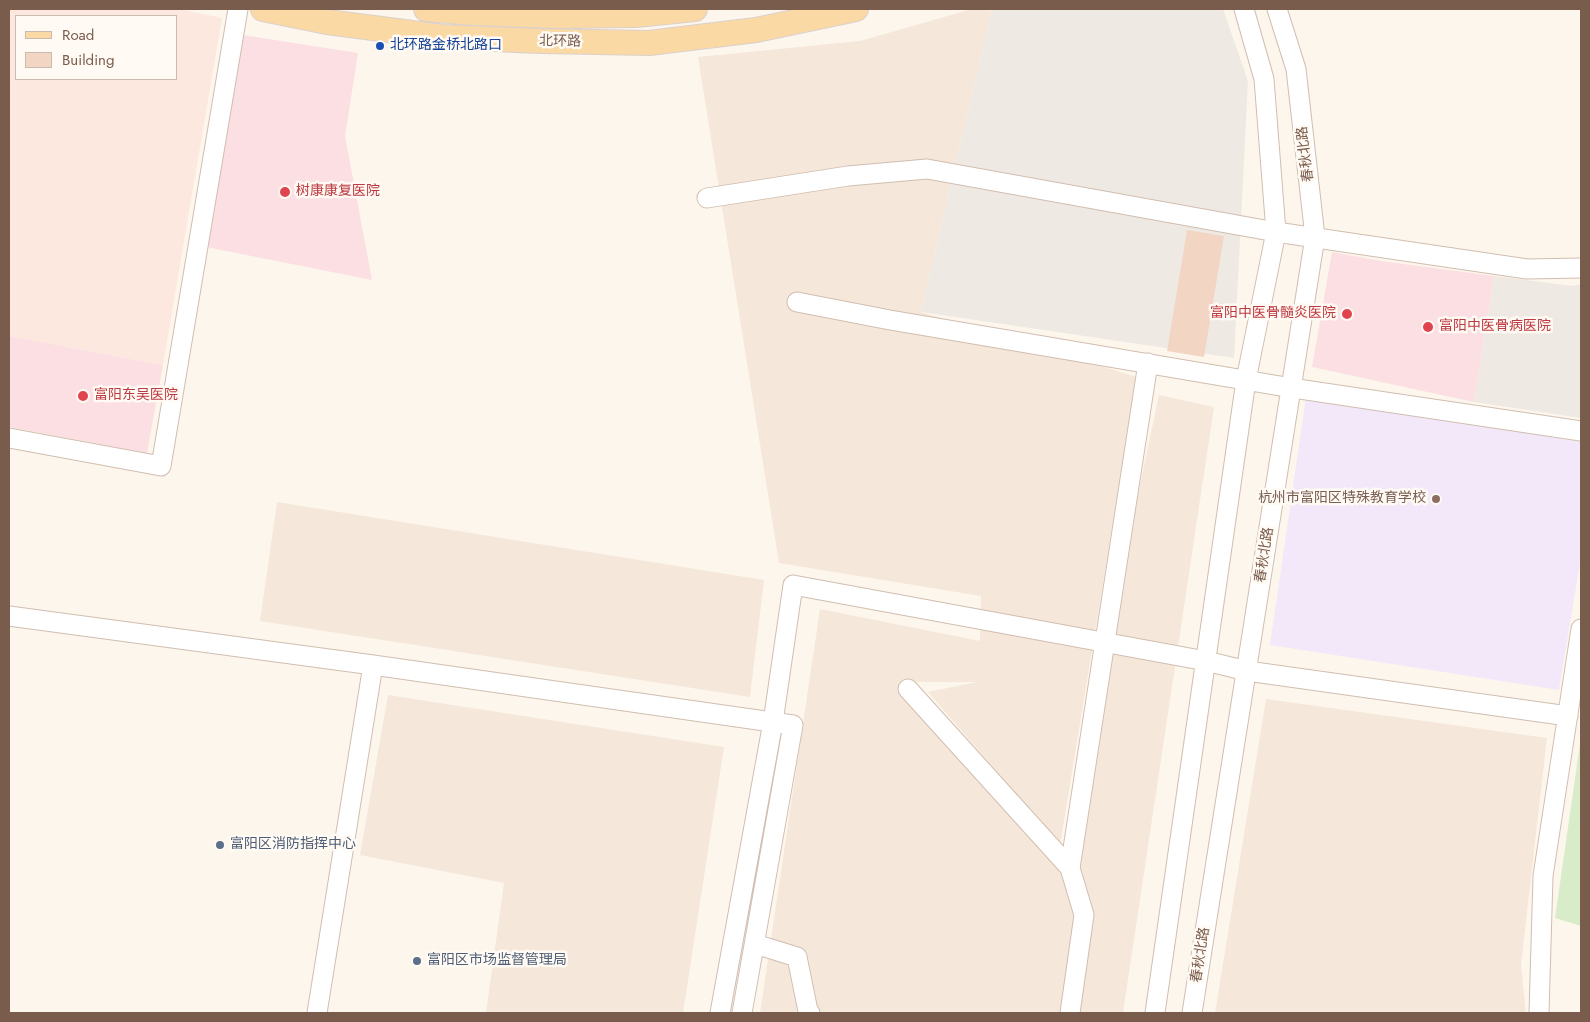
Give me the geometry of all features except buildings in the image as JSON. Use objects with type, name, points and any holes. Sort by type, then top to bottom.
[{"type":"main road","name":"北环路","points":[[263,9],[327,22],[443,37],[540,42],[649,43],[756,30],[856,9]]},
{"type":"main road","name":"北环路","points":[[426,9],[556,16],[636,15],[695,9]]},
{"type":"street","points":[[9,438],[161,466],[238,9]]},
{"type":"street","points":[[1155,1013],[1246,380],[1276,232],[1264,79],[1244,9]]},
{"type":"street","name":"春秋北路","points":[[1192,1013],[1315,237],[1296,69],[1277,9]]},
{"type":"street","points":[[707,198],[848,176],[927,169],[1276,232],[1527,269],[1581,268]]},
{"type":"street","points":[[798,302],[890,320],[1292,388],[1581,431]]},
{"type":"street","points":[[1070,1013],[1084,915],[1070,868],[1148,363]]},
{"type":"street","points":[[720,1013],[773,722],[793,586],[1247,671],[1568,716]]},
{"type":"street","points":[[9,616],[793,725],[742,1013]]},
{"type":"street","points":[[1539,1013],[1542,876],[1581,629]]},
{"type":"street","points":[[317,1013],[373,666]]},
{"type":"street","points":[[908,689],[1070,868]]},
{"type":"street","points":[[755,944],[798,957],[808,1011],[810,1013]]},
{"type":"shaded area","points":[[9,9],[179,9],[222,18],[163,365],[9,336]]},
{"type":"shaded area","points":[[972,9],[992,9],[921,312],[1137,377],[1060,845],[928,692],[977,682],[901,682],[1059,869],[1159,395],[1214,407],[1123,1013],[760,1013],[820,609],[980,641],[981,596],[779,563],[698,57],[860,41]]},
{"type":"shaded area","points":[[992,9],[1223,9],[1248,81],[1234,358],[921,312]]},
{"type":"shaded area","name":"树康康复医院","points":[[243,35],[358,53],[345,136],[372,280],[206,247]]},
{"type":"shaded area","name":"富阳中医骨病医院","points":[[1332,252],[1381,261],[1494,276],[1474,402],[1312,367]]},
{"type":"shaded area","points":[[1494,276],[1573,286],[1581,284],[1581,418],[1474,402]]},
{"type":"shaded area","name":"富阳东吴医院","points":[[9,336],[163,365],[147,453],[9,427]]},
{"type":"shaded area","name":"杭州市富阳区特殊教育学校","points":[[1306,397],[1581,442],[1581,557],[1559,690],[1270,645]]},
{"type":"shaded area","points":[[277,502],[764,580],[750,697],[260,621]]},
{"type":"shaded area","points":[[388,695],[724,747],[683,1013],[486,1013],[504,883],[360,855]]},
{"type":"shaded area","points":[[1266,699],[1547,738],[1521,965],[1526,1013],[1215,1013]]},
{"type":"green space","points":[[1581,737],[1581,926],[1555,918]]},
{"type":"place","name":"北环路金桥北路口","points":[[380,46]]},
{"type":"place","name":"树康康复医院","points":[[285,192]]},
{"type":"place","name":"富阳中医骨髓炎医院","points":[[1347,314]]},
{"type":"place","name":"富阳中医骨病医院","points":[[1428,327]]},
{"type":"place","name":"富阳东吴医院","points":[[83,396]]},
{"type":"place","name":"杭州市富阳区特殊教育学校","points":[[1436,499]]},
{"type":"place","name":"富阳区消防指挥中心","points":[[220,845]]},
{"type":"place","name":"富阳区市场监督管理局","points":[[417,961]]}]
